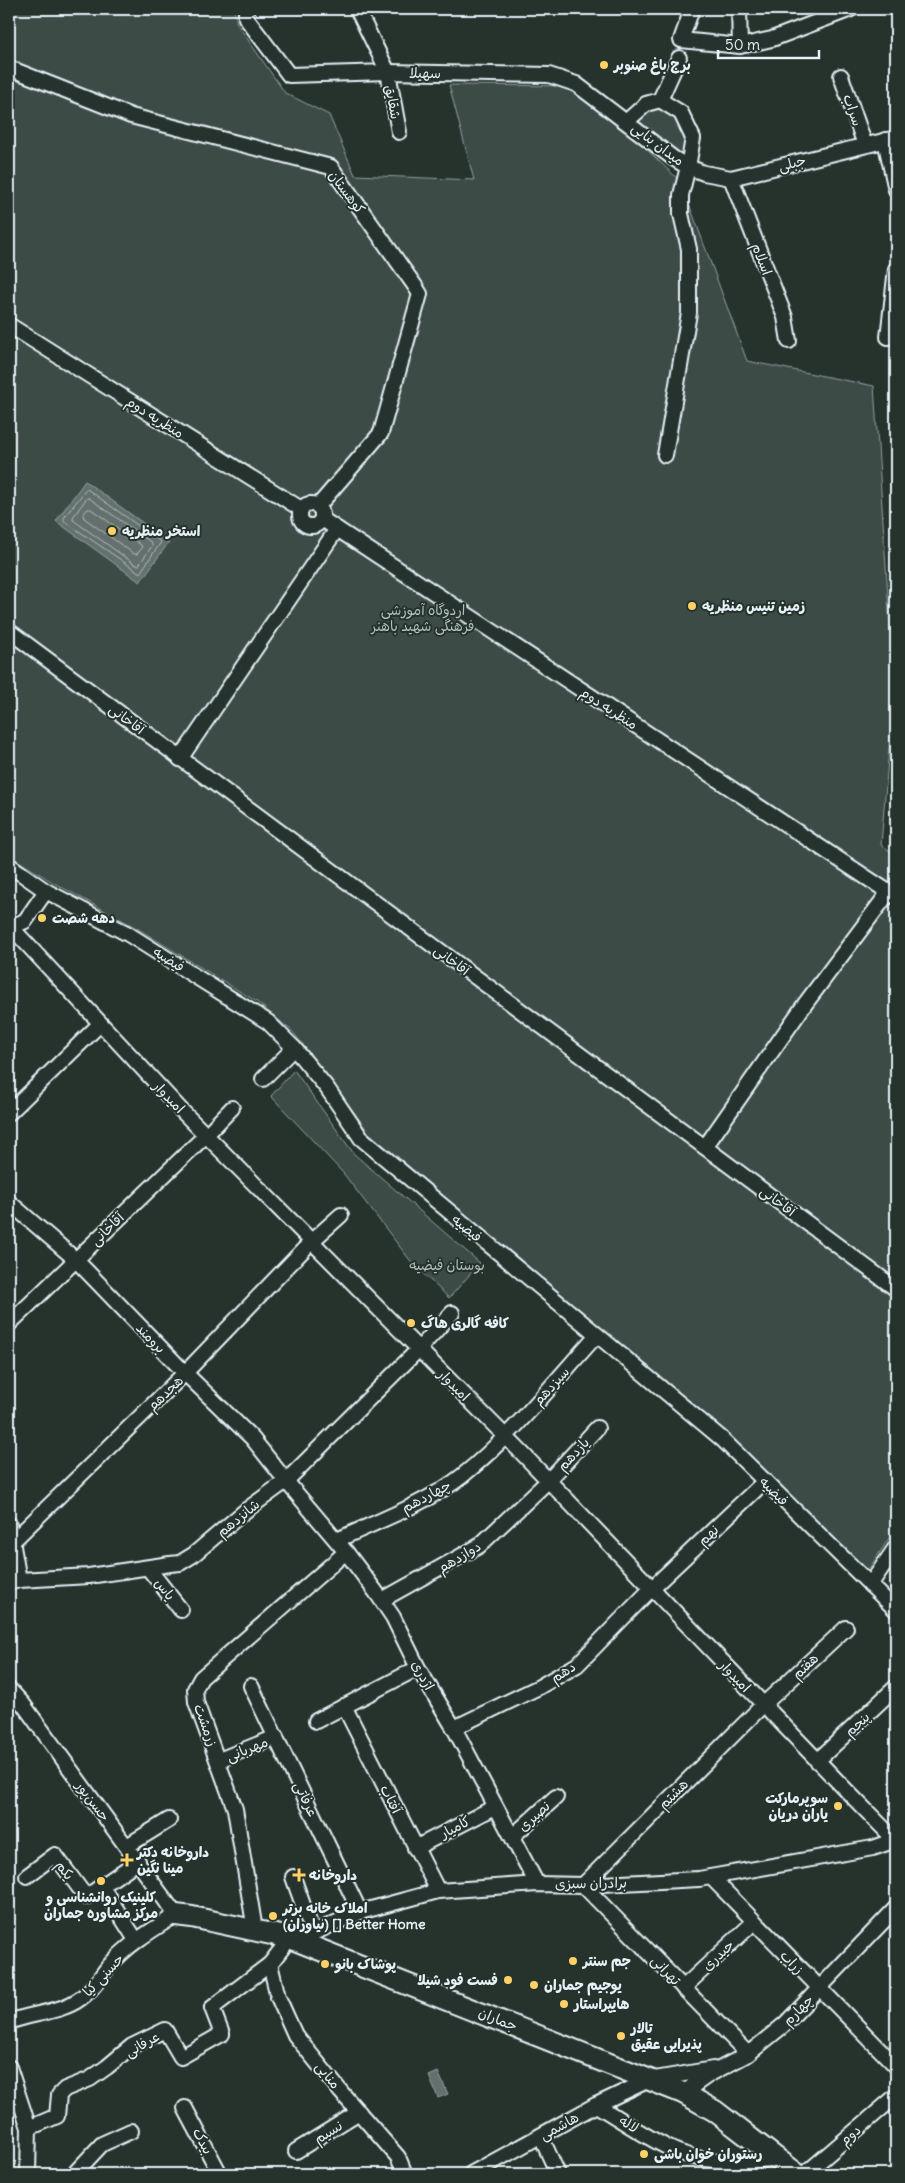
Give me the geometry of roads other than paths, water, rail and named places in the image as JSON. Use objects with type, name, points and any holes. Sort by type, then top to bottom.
[{"type":"main road","name":"جماران","points":[[176,1915],[290,1938],[683,2092],[715,2111],[797,2174]]},
{"type":"street","name":"سهیلا","points":[[246,9],[246,18],[289,75],[388,72],[549,75],[576,84],[627,121]]},
{"type":"street","name":"شقایق","points":[[356,9],[388,72],[399,132]]},
{"type":"street","points":[[692,9],[681,40],[740,46],[772,39],[851,9]]},
{"type":"street","points":[[739,9],[740,46]]},
{"type":"street","points":[[660,100],[678,58]]},
{"type":"street","name":"کوهستان","points":[[9,68],[131,116],[331,167],[420,294],[381,433],[320,513]]},
{"type":"street","name":"سراب","points":[[841,76],[865,145]]},
{"type":"street","name":"میدان بنایی","points":[[660,100],[681,112],[693,138],[688,167],[667,154],[627,121],[646,104],[660,100]]},
{"type":"street","points":[[891,139],[896,190]]},
{"type":"street","name":"جبلی","points":[[688,167],[704,173],[730,178],[891,139]]},
{"type":"street","points":[[665,454],[689,314],[689,249],[681,214],[681,195],[688,167]]},
{"type":"street","name":"اسلام","points":[[730,178],[785,317],[789,341]]},
{"type":"street","points":[[888,337],[896,269]]},
{"type":"street","name":"منظریه دوم","points":[[9,325],[301,509]]},
{"type":"street","points":[[314,504],[320,513],[315,526],[307,526],[300,517],[301,509],[314,504]]},
{"type":"street","name":"منظریه دوم","points":[[320,513],[337,529],[892,894]]},
{"type":"street","points":[[180,758],[337,529]]},
{"type":"street","name":"آقاخانی","points":[[9,632],[704,1147],[894,1284]]},
{"type":"street","points":[[9,866],[44,894]]},
{"type":"street","points":[[9,875],[44,894]]},
{"type":"street","points":[[10,928],[25,921],[44,894]]},
{"type":"street","name":"فیضیه","points":[[44,894],[128,934],[268,1022],[294,1048],[327,1088],[361,1138],[596,1336],[722,1439],[896,1610]]},
{"type":"street","points":[[704,1147],[805,1004],[892,894]]},
{"type":"street","name":"امیدوار","points":[[10,928],[206,1135],[505,1436],[763,1705],[896,1840]]},
{"type":"street","points":[[9,1113],[100,1024]]},
{"type":"street","points":[[263,1079],[294,1048]]},
{"type":"street","name":"آقاخانی","points":[[9,1324],[232,1108]]},
{"type":"street","name":"برومند","points":[[9,1202],[75,1260],[185,1373],[252,1438],[286,1481]]},
{"type":"street","name":"هجدهم","points":[[13,1541],[185,1373],[312,1241],[341,1216]]},
{"type":"street","name":"شانزدهم","points":[[14,1581],[89,1576],[148,1568],[180,1563],[192,1556],[245,1511],[286,1481],[418,1350],[452,1313]]},
{"type":"street","name":"سیزدهم","points":[[505,1436],[596,1336]]},
{"type":"street","name":"یازدهم","points":[[548,1480],[597,1428]]},
{"type":"street","name":"چهاردهم","points":[[341,1546],[461,1477],[505,1436]]},
{"type":"street","name":"دوازدهم","points":[[382,1600],[479,1546],[548,1480]]},
{"type":"street","name":"اژدری","points":[[286,1481],[341,1546],[382,1600],[418,1668],[454,1728],[495,1807],[513,1836],[536,1884]]},
{"type":"street","name":"نهم","points":[[652,1588],[765,1481]]},
{"type":"street","points":[[9,1524],[13,1541],[14,1581]]},
{"type":"street","name":"زرمشت","points":[[255,1930],[235,1809],[219,1760],[196,1702],[195,1688],[202,1678],[341,1546]]},
{"type":"street","points":[[870,1584],[896,1547]]},
{"type":"street","name":"یاس","points":[[148,1568],[182,1610]]},
{"type":"street","name":"دهم","points":[[454,1728],[539,1687],[577,1665],[652,1588]]},
{"type":"street","name":"هفتم","points":[[763,1705],[846,1628]]},
{"type":"street","points":[[316,1721],[418,1668]]},
{"type":"street","name":"عرفاتی","points":[[251,1686],[360,1912]]},
{"type":"street","name":"پنجم","points":[[817,1760],[896,1687]]},
{"type":"street","name":"حسن‌پور","points":[[9,1689],[23,1704],[176,1915]]},
{"type":"street","name":"هشتم","points":[[583,1885],[763,1705]]},
{"type":"street","name":"آفتاب","points":[[344,1706],[438,1891]]},
{"type":"street","name":"مهربانی","points":[[219,1760],[276,1738]]},
{"type":"street","name":"نصیری","points":[[513,1836],[556,1797]]},
{"type":"street","name":"کامیار","points":[[415,1848],[495,1807]]},
{"type":"street","points":[[127,1846],[169,1820]]},
{"type":"street","name":"برادران سبزی","points":[[290,1938],[314,1933],[360,1912],[438,1891],[536,1884],[583,1885],[711,1878],[873,1848],[896,1840]]},
{"type":"street","name":"یکم","points":[[27,1876],[54,1855],[86,1897],[138,1861]]},
{"type":"street","points":[[293,1877],[314,1933]]},
{"type":"street","name":"زراب","points":[[711,1878],[896,2066]]},
{"type":"street","name":"تهرانی","points":[[583,1885],[748,2054]]},
{"type":"street","points":[[102,1886],[136,1940]]},
{"type":"street","name":"چهارم","points":[[683,2092],[748,2054],[785,2024],[896,1908]]},
{"type":"street","name":"حسنی کیا","points":[[9,2022],[25,2016],[60,2008],[80,2000],[92,1990],[109,1966],[136,1940],[176,1915]]},
{"type":"street","name":"حیدری","points":[[683,1988],[754,1922]]},
{"type":"street","name":"عرفانی","points":[[29,2128],[57,2116],[59,2095],[65,2090],[90,2079],[142,2040],[165,2030],[181,2057],[222,2034],[212,2008],[270,1964],[290,1938]]},
{"type":"street","name":"منایی","points":[[270,1964],[278,1997],[296,2035],[398,2157],[406,2174]]},
{"type":"street","points":[[9,2067],[29,2128],[28,2174]]},
{"type":"street","name":"هاشمی","points":[[471,2174],[596,2105],[649,2080],[722,2068]]},
{"type":"street","name":"دوم","points":[[805,2174],[896,2096]]},
{"type":"street","name":"لاله","points":[[596,2105],[670,2149],[693,2156],[751,2162],[778,2158]]},
{"type":"street","name":"بیدک","points":[[185,2108],[220,2174]]},
{"type":"street","name":"نسیم","points":[[296,2151],[359,2112]]},
{"type":"street","points":[[74,2174],[102,2144],[131,2131]]},
{"type":"street","points":[[541,2137],[558,2174]]},
{"type":"water","name":"استخر منظریه","points":[[85,481],[169,542],[140,582],[56,521]]},
{"type":"water","points":[[438,2072],[448,2094],[438,2098],[429,2076]]},
{"type":"place","name":"برج باغ صنوبر","points":[[604,65]]},
{"type":"place","name":"استخر منظریه","points":[[112,531]]},
{"type":"place","name":"زمین تنیس منظریه","points":[[692,606]]},
{"type":"place","name":"دهه شصت","points":[[42,918]]},
{"type":"place","name":"کافه گالری هاگ","points":[[411,1323]]},
{"type":"place","name":"سوپرمارکت یاران دریان","points":[[838,1806]]},
{"type":"place","name":"داروخانه دکتر مینا نگین","points":[[127,1860]]},
{"type":"place","name":"داروخانه","points":[[299,1875]]},
{"type":"place","name":"کلینیک روانشناسی و مرکز مشاوره جماران","points":[[101,1881]]},
{"type":"place","name":"املاک خانه برتر (نیاوران) [] Better Home","points":[[273,1916]]},
{"type":"place","name":"جم سنتر","points":[[573,1961]]},
{"type":"place","name":"پوشاک بانو","points":[[325,1964]]},
{"type":"place","name":"فست فود شیلا","points":[[508,1980]]},
{"type":"place","name":"یوجیم جماران","points":[[534,1985]]},
{"type":"place","name":"هایپراستار","points":[[564,2004]]},
{"type":"place","name":"تالار پذیرایی عقیق","points":[[621,2036]]},
{"type":"place","name":"رستوران خوان باشی","points":[[644,2154]]},
{"type":"park label","name":"اردوگاه آموزشی فرهنگی شهید باهنر","points":[[423,618]]},
{"type":"park label","name":"بوستان فیضیه","points":[[447,1265]]}]
